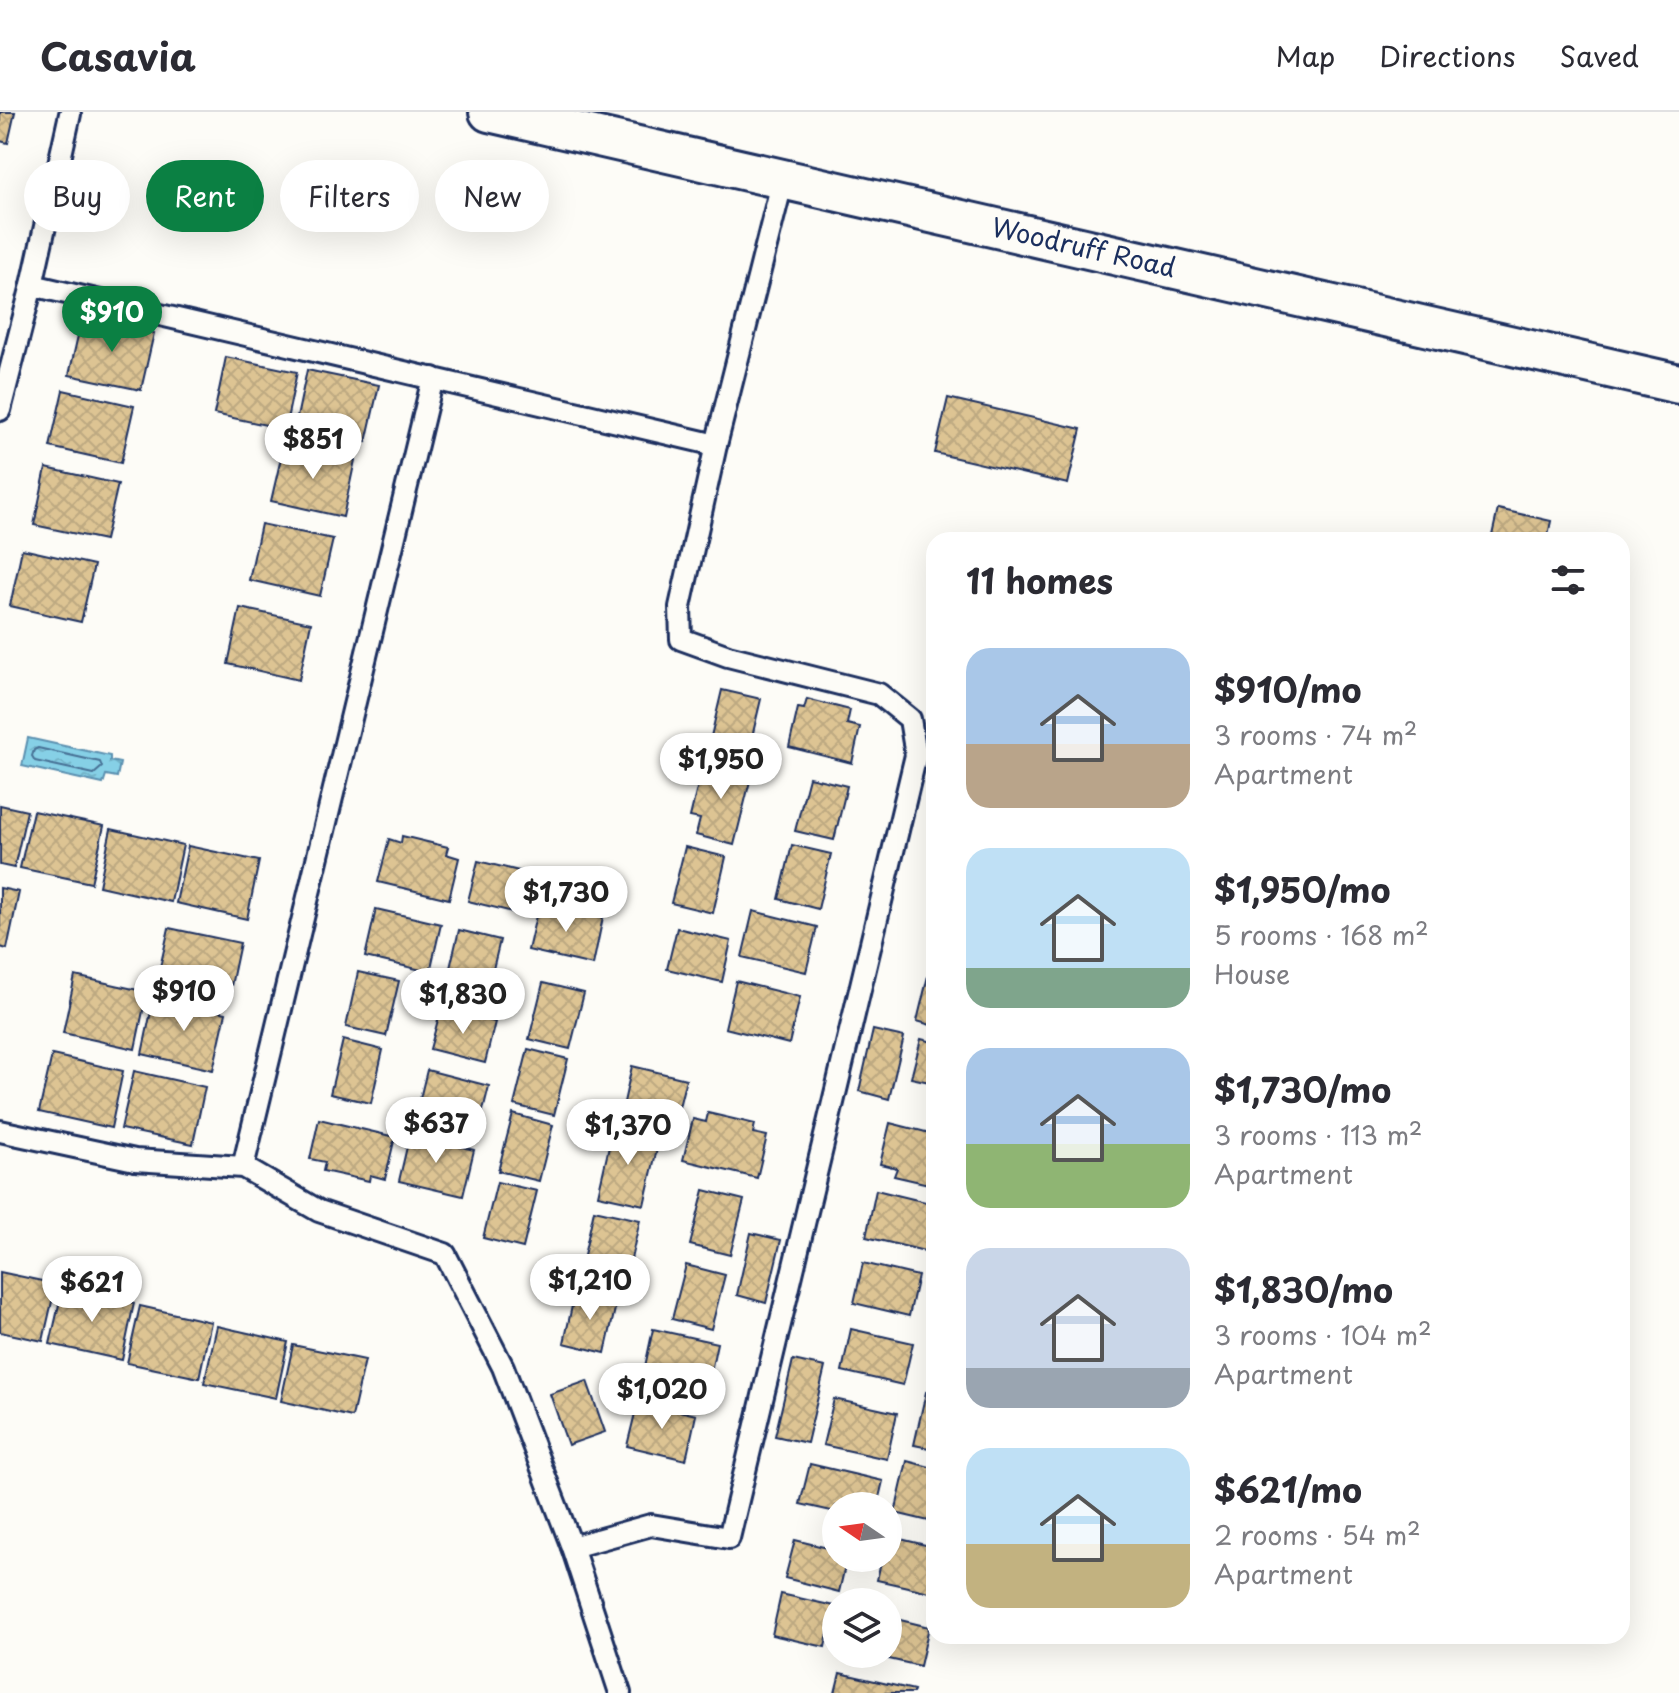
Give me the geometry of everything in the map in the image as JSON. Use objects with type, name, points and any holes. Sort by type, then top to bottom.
[{"type":"street","name":"Woodruff Road","points":[[489,112],[595,124],[783,179],[1679,384]]},
{"type":"lane","points":[[0,410],[70,114]]},
{"type":"lane","points":[[572,1547],[651,1525],[729,1538],[916,755],[910,719],[879,694],[728,656],[681,639],[680,607],[716,445],[783,179]]},
{"type":"lane","points":[[32,285],[716,445]]},
{"type":"lane","points":[[243,1167],[433,378]]},
{"type":"lane","points":[[0,1131],[135,1160],[243,1167],[319,1211],[445,1254],[503,1367],[572,1547],[620,1693]]},
{"type":"water","points":[[28,738],[110,756],[110,761],[120,763],[117,777],[106,775],[103,784],[22,766]]},
{"type":"building","points":[[0,112],[15,112],[8,143],[0,141]]},
{"type":"building","points":[[82,318],[154,333],[141,390],[69,375]]},
{"type":"building","points":[[226,357],[297,372],[285,429],[214,414]]},
{"type":"building","points":[[307,370],[379,385],[366,442],[295,427]]},
{"type":"building","points":[[63,390],[134,406],[121,463],[50,447]]},
{"type":"building","points":[[948,398],[1081,429],[1068,484],[935,453]]},
{"type":"building","points":[[284,445],[355,460],[343,517],[271,501]]},
{"type":"building","points":[[46,468],[118,484],[105,540],[34,525]]},
{"type":"building","points":[[1498,509],[1551,521],[1549,532],[1493,532]]},
{"type":"building","points":[[261,524],[333,539],[320,596],[249,580]]},
{"type":"building","points":[[22,549],[94,565],[81,622],[10,606]]},
{"type":"building","points":[[240,608],[311,623],[299,680],[228,664]]},
{"type":"building","points":[[722,690],[761,699],[748,754],[709,745]]},
{"type":"building","points":[[807,699],[850,710],[847,724],[860,727],[852,763],[789,747],[798,708],[804,709]]},
{"type":"building","points":[[715,759],[753,769],[734,845],[696,835],[700,819],[690,817],[701,772],[711,774]]},
{"type":"building","points":[[809,777],[847,786],[834,840],[795,831]]},
{"type":"building","points":[[0,805],[27,811],[14,868],[0,865]]},
{"type":"building","points":[[33,811],[104,826],[91,883],[20,868]]},
{"type":"building","points":[[111,829],[183,845],[171,902],[99,886]]},
{"type":"building","points":[[402,836],[448,847],[446,854],[459,858],[449,899],[378,882],[389,839],[401,843]]},
{"type":"building","points":[[792,845],[831,854],[818,909],[779,899]]},
{"type":"building","points":[[188,846],[259,861],[247,919],[176,903]]},
{"type":"building","points":[[685,847],[726,857],[713,913],[671,903]]},
{"type":"building","points":[[478,861],[531,874],[521,914],[468,901]]},
{"type":"building","points":[[0,888],[19,892],[7,949],[0,947]]},
{"type":"building","points":[[539,903],[603,917],[593,965],[528,950]]},
{"type":"building","points":[[376,909],[441,924],[430,972],[365,957]]},
{"type":"building","points":[[753,911],[817,927],[806,972],[742,957]]},
{"type":"building","points":[[169,928],[240,943],[228,1000],[156,985]]},
{"type":"building","points":[[677,928],[731,941],[722,982],[667,969]]},
{"type":"building","points":[[459,930],[500,940],[487,994],[446,985]]},
{"type":"building","points":[[358,972],[399,981],[386,1036],[346,1027]]},
{"type":"building","points":[[75,976],[147,992],[135,1049],[63,1033]]},
{"type":"building","points":[[736,981],[800,997],[789,1044],[725,1028]]},
{"type":"building","points":[[543,983],[584,993],[570,1049],[529,1039]]},
{"type":"building","points":[[926,984],[926,1024],[917,1021]]},
{"type":"building","points":[[154,997],[226,1013],[213,1070],[142,1054]]},
{"type":"building","points":[[441,1009],[495,1022],[485,1063],[430,1049]]},
{"type":"building","points":[[873,1030],[904,1037],[889,1099],[859,1091]]},
{"type":"building","points":[[921,1039],[926,1040],[926,1081],[911,1078]]},
{"type":"building","points":[[343,1040],[383,1050],[371,1103],[330,1094]]},
{"type":"building","points":[[528,1049],[568,1059],[554,1115],[514,1105]]},
{"type":"building","points":[[52,1055],[123,1071],[111,1128],[39,1112]]},
{"type":"building","points":[[632,1066],[686,1079],[676,1119],[623,1107]]},
{"type":"building","points":[[427,1070],[489,1086],[478,1131],[416,1115]]},
{"type":"building","points":[[134,1071],[205,1087],[193,1144],[121,1129]]},
{"type":"building","points":[[708,1113],[755,1124],[753,1133],[767,1136],[757,1178],[683,1160],[693,1119],[706,1122]]},
{"type":"building","points":[[513,1114],[553,1125],[539,1181],[498,1171]]},
{"type":"building","points":[[319,1119],[395,1137],[385,1179],[370,1175],[369,1181],[323,1171],[325,1162],[310,1159]]},
{"type":"building","points":[[890,1123],[926,1132],[926,1183],[894,1176],[897,1168],[880,1164]]},
{"type":"building","points":[[613,1129],[659,1140],[644,1205],[598,1195]]},
{"type":"building","points":[[410,1134],[474,1150],[463,1196],[399,1181]]},
{"type":"building","points":[[497,1182],[537,1191],[523,1248],[483,1238]]},
{"type":"building","points":[[704,1190],[744,1200],[730,1255],[690,1245]]},
{"type":"building","points":[[876,1190],[926,1202],[926,1251],[866,1237]]},
{"type":"building","points":[[594,1210],[640,1220],[625,1285],[580,1274]]},
{"type":"building","points":[[751,1233],[781,1240],[766,1303],[737,1295]]},
{"type":"building","points":[[863,1263],[918,1276],[909,1316],[854,1303]]},
{"type":"building","points":[[686,1265],[725,1275],[711,1329],[672,1319]]},
{"type":"building","points":[[0,1272],[56,1284],[43,1341],[0,1332]]},
{"type":"building","points":[[63,1287],[134,1303],[122,1360],[50,1344]]},
{"type":"building","points":[[575,1292],[617,1300],[605,1353],[564,1343]]},
{"type":"building","points":[[140,1306],[211,1322],[199,1378],[127,1363]]},
{"type":"building","points":[[217,1326],[288,1342],[276,1398],[204,1383]]},
{"type":"building","points":[[653,1329],[717,1343],[707,1390],[643,1376]]},
{"type":"building","points":[[851,1329],[913,1343],[903,1385],[842,1371]]},
{"type":"building","points":[[293,1345],[365,1360],[352,1417],[281,1401]]},
{"type":"building","points":[[793,1360],[825,1367],[807,1443],[775,1436]]},
{"type":"building","points":[[587,1381],[605,1432],[568,1445],[550,1394]]},
{"type":"building","points":[[926,1392],[926,1447],[914,1445]]},
{"type":"building","points":[[834,1399],[897,1413],[887,1459],[823,1445]]},
{"type":"building","points":[[638,1401],[696,1415],[686,1460],[627,1446]]},
{"type":"building","points":[[907,1461],[926,1466],[926,1520],[902,1515],[900,1492]]},
{"type":"building","points":[[810,1464],[883,1481],[880,1492],[822,1492],[822,1509],[800,1504]]},
{"type":"building","points":[[902,1539],[926,1545],[926,1591],[877,1580],[879,1572],[902,1572]]},
{"type":"building","points":[[795,1540],[822,1547],[822,1572],[844,1572],[840,1588],[824,1588],[785,1578]]},
{"type":"building","points":[[781,1594],[822,1603],[822,1646],[772,1635]]},
{"type":"building","points":[[902,1620],[926,1626],[920,1666],[902,1662]]},
{"type":"building","points":[[840,1673],[914,1690],[913,1693],[835,1693]]}]
